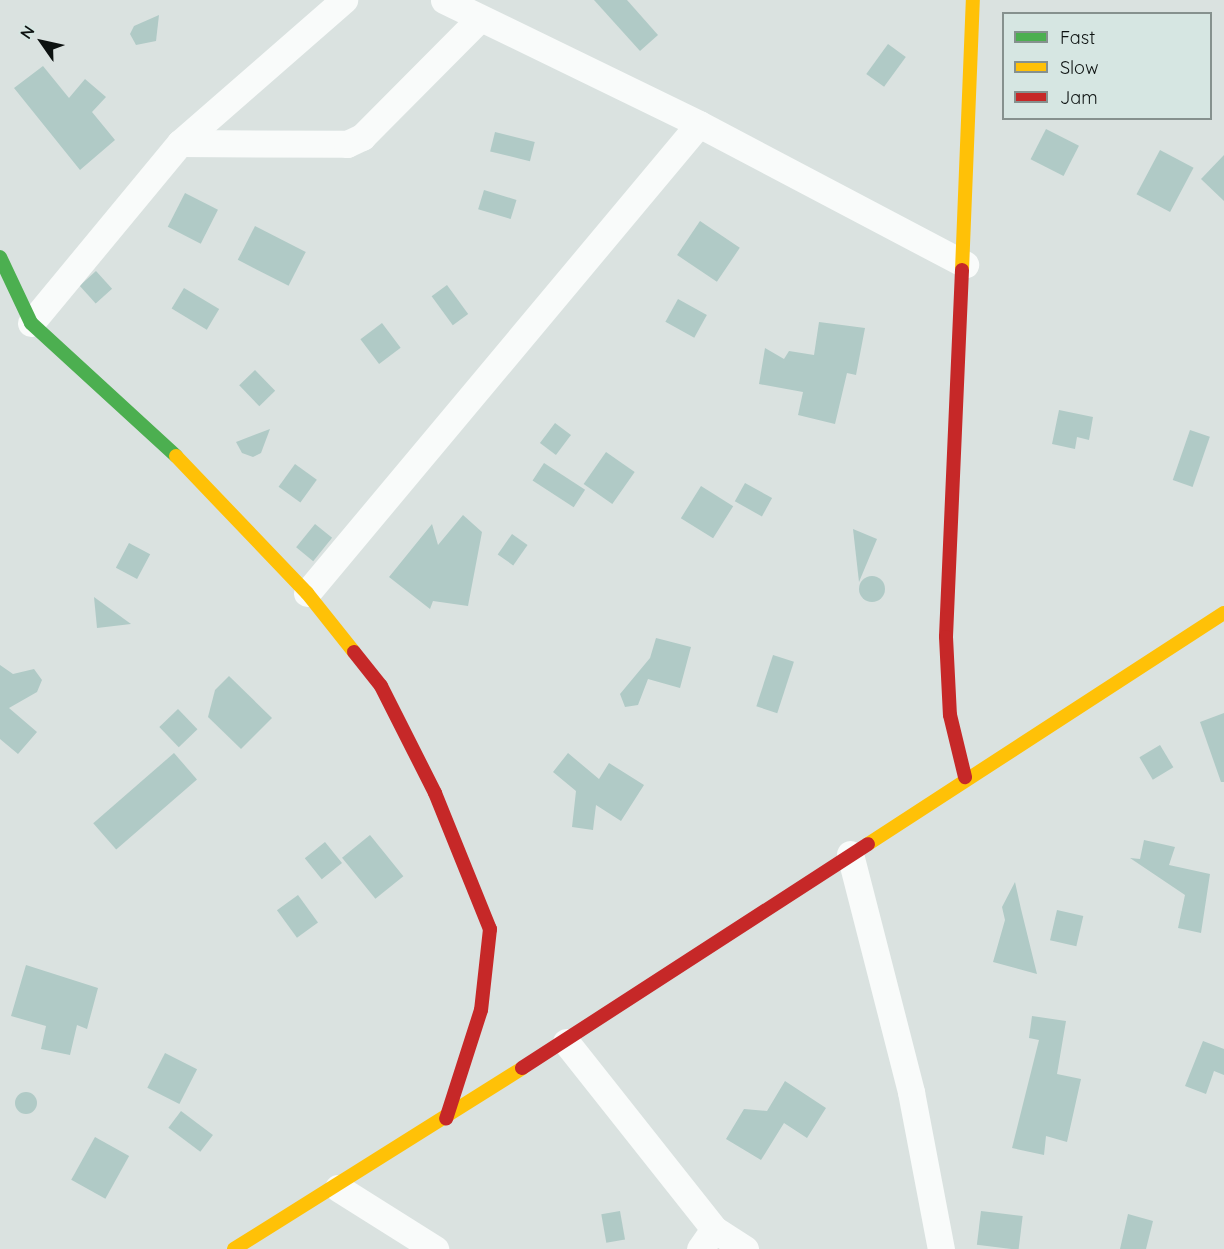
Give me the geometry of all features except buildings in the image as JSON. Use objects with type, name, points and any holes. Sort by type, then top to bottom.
[{"type":"street","points":[[31,323],[180,143],[344,0]]},
{"type":"street","points":[[444,0],[478,20],[699,124],[965,264]]},
{"type":"street","points":[[965,777],[950,715],[946,637],[965,264],[966,86],[973,0]]},
{"type":"street","points":[[180,143],[347,144],[362,137],[478,20]]},
{"type":"street","points":[[307,593],[699,124]]},
{"type":"street","points":[[0,257],[31,323],[165,444],[307,593],[381,686],[435,793],[490,929],[481,1010],[446,1119]]},
{"type":"street","points":[[234,1249],[338,1188],[566,1042],[965,777],[1224,613]]},
{"type":"street","points":[[850,854],[911,1092],[940,1249]]},
{"type":"street","points":[[566,1042],[707,1239],[745,1249]]},
{"type":"street","points":[[338,1188],[435,1249]]},
{"type":"traffic: fast","points":[[0,257],[31,323],[176,456]]},
{"type":"traffic: slow","points":[[962,270],[973,0]]},
{"type":"traffic: slow","points":[[176,456],[307,593],[354,652]]},
{"type":"traffic: slow","points":[[868,844],[1224,613]]},
{"type":"traffic: slow","points":[[234,1249],[522,1068]]},
{"type":"traffic: jam","points":[[962,270],[946,637],[950,715],[965,777]]},
{"type":"traffic: jam","points":[[354,652],[381,686],[435,793],[490,929],[481,1010],[446,1119]]},
{"type":"traffic: jam","points":[[522,1068],[868,844]]}]
